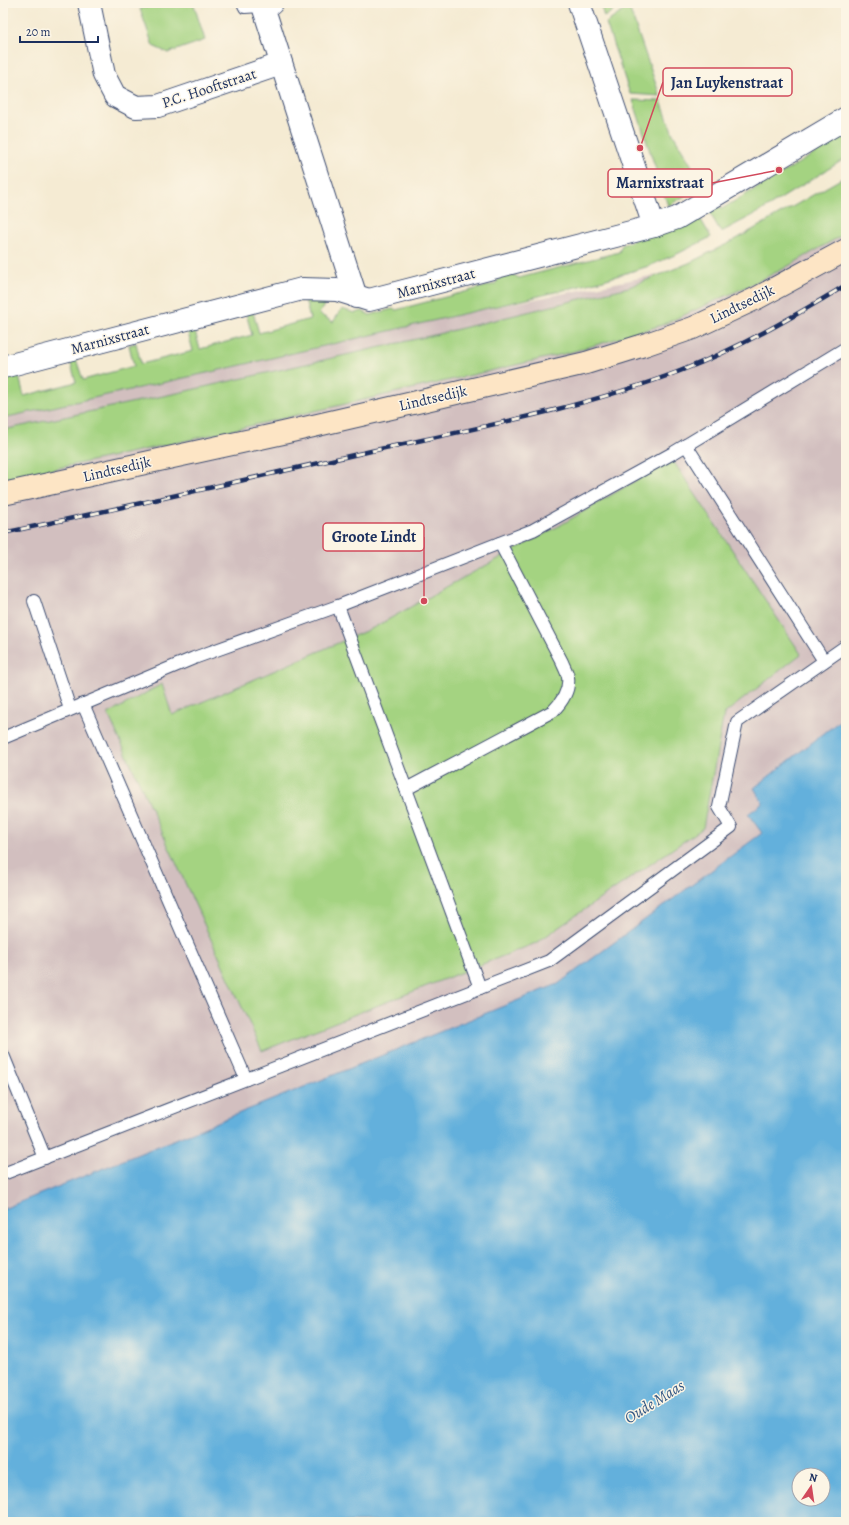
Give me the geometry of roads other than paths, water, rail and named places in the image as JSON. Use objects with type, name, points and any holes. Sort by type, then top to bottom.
[{"type":"main road","name":"Lindtsedijk","points":[[3,494],[283,433],[586,363],[644,345],[700,325],[757,298],[846,250]]},
{"type":"street","name":"P.C. Hooftstraat","points":[[90,3],[104,75],[115,96],[136,107],[158,106],[281,64]]},
{"type":"street","points":[[579,3],[654,226]]},
{"type":"street","points":[[259,4],[281,64],[356,297]]},
{"type":"street","name":"Marnixstraat","points":[[3,367],[302,289],[337,290],[369,300],[654,226],[676,218],[846,118]]},
{"type":"lane","points":[[3,738],[194,658],[338,606],[533,530],[686,445],[846,348]]},
{"type":"lane","points":[[686,445],[824,661]]},
{"type":"lane","points":[[406,789],[553,711],[562,702],[567,692],[568,677],[562,662],[500,543]]},
{"type":"lane","points":[[34,601],[70,709]]},
{"type":"lane","points":[[338,606],[480,988]]},
{"type":"lane","points":[[3,1174],[549,961],[731,827],[719,807],[737,722],[846,646]]},
{"type":"lane","points":[[83,704],[246,1079]]},
{"type":"lane","points":[[3,1055],[46,1158]]},
{"type":"water","name":"Oude Maas","points":[[846,716],[846,1522],[3,1522],[3,1209],[558,984],[762,833],[748,814],[763,803],[754,788]]},
{"type":"railway","points":[[3,533],[521,418],[602,397],[680,371],[723,353],[744,343],[846,285]]},
{"type":"place","name":"Jan Luykenstraat","points":[[640,148]]},
{"type":"place","name":"Marnixstraat","points":[[779,170]]},
{"type":"place","name":"Groote Lindt","points":[[424,601]]}]
